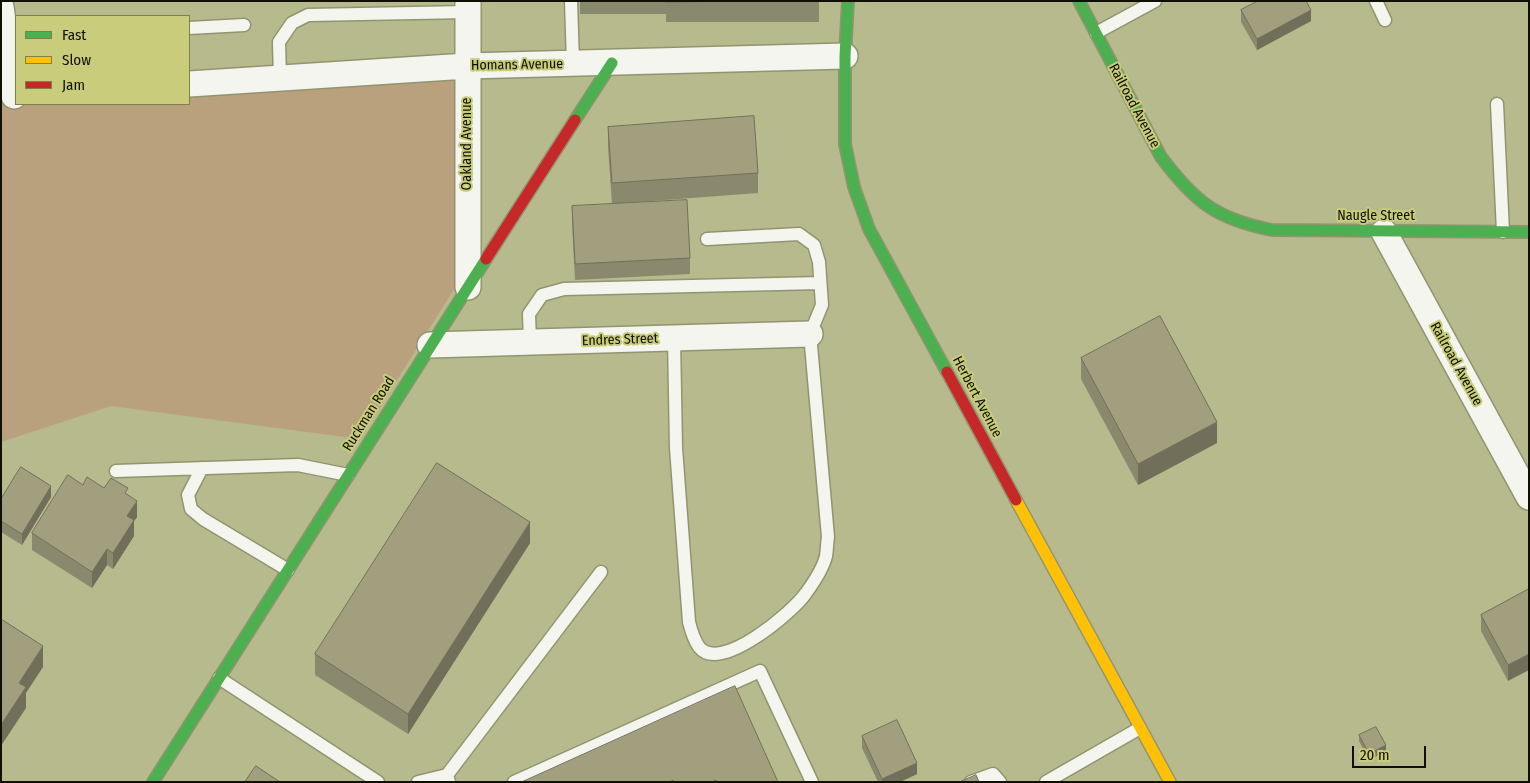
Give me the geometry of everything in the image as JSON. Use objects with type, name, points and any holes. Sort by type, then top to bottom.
[{"type":"street","name":"Herbert Avenue","points":[[848,1],[845,56],[845,144],[854,188],[869,229],[1170,782]]},
{"type":"street","name":"Railroad Avenue","points":[[1079,1],[1161,157],[1177,180],[1200,201],[1226,217]]},
{"type":"street","points":[[1,7],[11,96]]},
{"type":"street","name":"Oakland Avenue","points":[[468,7],[468,287]]},
{"type":"street","name":"Homans Avenue","points":[[190,84],[467,66],[845,56]]},
{"type":"street","name":"Ruckman Road","points":[[153,782],[430,345],[612,63]]},
{"type":"street","name":"Naugle Street","points":[[1226,217],[1241,223],[1272,230],[1529,232]]},
{"type":"street","name":"Railroad Avenue","points":[[1384,232],[1526,486]]},
{"type":"street","name":"Endres Street","points":[[430,345],[810,334]]},
{"type":"lane","points":[[571,1],[574,63]]},
{"type":"lane","points":[[1096,33],[1156,1]]},
{"type":"lane","points":[[1376,1],[1385,20]]},
{"type":"lane","points":[[280,78],[280,42],[292,23],[308,15],[468,7]]},
{"type":"lane","points":[[190,28],[244,25]]},
{"type":"lane","points":[[1497,104],[1504,232]]},
{"type":"lane","points":[[674,338],[676,448],[689,622],[699,647],[706,652],[715,654],[737,648],[756,637],[786,615],[806,595],[826,556],[828,537],[810,334],[822,305],[819,262],[814,245],[799,234],[707,239]]},
{"type":"lane","points":[[530,342],[529,314],[542,295],[564,289],[820,284]]},
{"type":"lane","points":[[116,470],[298,466],[348,475]]},
{"type":"lane","points":[[202,468],[188,495],[191,508],[203,519],[288,570]]},
{"type":"lane","points":[[418,782],[448,779],[601,572]]},
{"type":"lane","points":[[514,782],[760,671],[812,782]]},
{"type":"lane","points":[[219,678],[378,782]]},
{"type":"lane","points":[[1046,782],[1140,728]]},
{"type":"lane","points":[[971,782],[993,774],[1000,782]]},
{"type":"shaded area","points":[[456,72],[456,286],[360,439],[111,406],[1,442],[1,97],[15,96],[15,105],[190,105],[190,86]]},
{"type":"building","points":[[666,1],[748,1],[666,2]]},
{"type":"building","points":[[1258,1],[1306,1],[1311,10],[1257,39],[1241,10]]},
{"type":"building","points":[[754,116],[758,173],[612,183],[608,127]]},
{"type":"building","points":[[687,200],[690,258],[575,264],[572,206]]},
{"type":"building","points":[[1160,316],[1217,422],[1138,464],[1081,358]]},
{"type":"building","points":[[437,463],[530,522],[408,714],[315,654]]},
{"type":"building","points":[[21,467],[51,486],[22,534],[1,521],[1,499]]},
{"type":"building","points":[[68,475],[83,485],[87,477],[104,488],[111,478],[128,488],[125,493],[137,501],[127,516],[134,520],[113,553],[107,549],[92,572],[32,533]]},
{"type":"building","points":[[1529,589],[1529,654],[1508,665],[1481,615]]},
{"type":"building","points":[[1,619],[43,646],[19,683],[26,687],[1,725]]},
{"type":"building","points":[[735,686],[778,782],[717,782],[716,780],[712,782],[674,782],[673,780],[670,782],[522,782]]},
{"type":"building","points":[[897,720],[917,763],[882,779],[862,736]]},
{"type":"building","points":[[1376,727],[1386,745],[1369,754],[1359,735]]},
{"type":"building","points":[[256,766],[280,782],[245,782]]},
{"type":"building","points":[[976,775],[979,782],[960,782]]},
{"type":"traffic: fast","points":[[848,1],[845,56],[845,144],[854,187],[869,229],[947,372]]},
{"type":"traffic: fast","points":[[1079,1],[1161,157],[1173,173],[1196,197],[1221,214],[1253,226],[1272,230],[1529,232]]},
{"type":"traffic: fast","points":[[575,120],[612,63]]},
{"type":"traffic: fast","points":[[153,782],[486,259]]},
{"type":"traffic: slow","points":[[1016,500],[1170,782]]},
{"type":"traffic: jam","points":[[486,259],[575,120]]},
{"type":"traffic: jam","points":[[947,372],[1016,500]]}]
